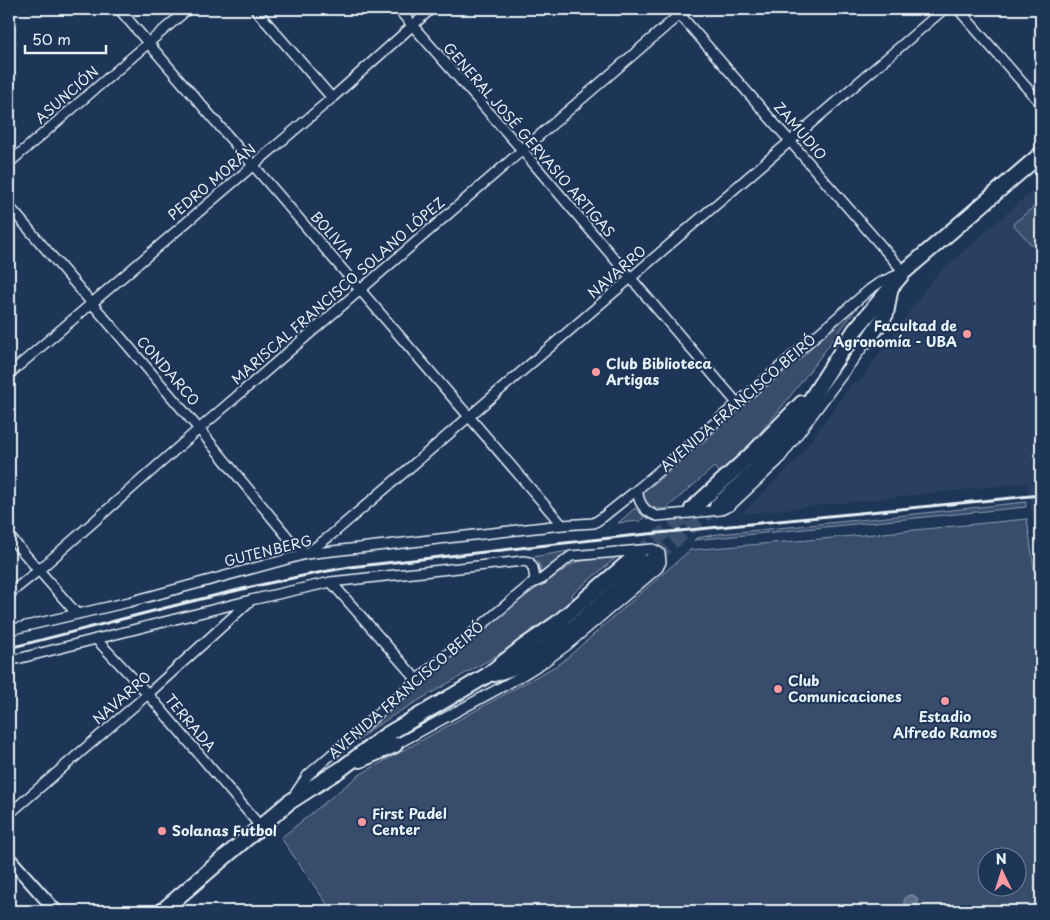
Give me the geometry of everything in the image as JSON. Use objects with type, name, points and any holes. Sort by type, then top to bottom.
[{"type":"main road","name":"AVENIDA FRANCISCO BEIRÓ","points":[[821,386],[855,330],[904,272],[1041,154]]},
{"type":"main road","points":[[868,340],[886,314],[892,286]]},
{"type":"main road","points":[[716,506],[786,436],[821,386]]},
{"type":"main road","points":[[692,509],[754,452],[777,427],[821,386]]},
{"type":"main road","points":[[341,769],[386,735],[486,676],[556,624],[639,553]]},
{"type":"main road","points":[[486,676],[518,666],[544,650],[575,626],[656,556]]},
{"type":"main road","points":[[341,769],[395,745]]},
{"type":"main road","name":"AVENIDA FRANCISCO BEIRÓ","points":[[162,911],[288,803],[341,769]]},
{"type":"street","name":"BOLIVIA","points":[[119,9],[562,524]]},
{"type":"street","name":"ASUNCIÓN","points":[[9,163],[188,9]]},
{"type":"street","points":[[255,9],[332,98]]},
{"type":"street","name":"GENERAL JOSÉ GERVASIO ARTIGAS","points":[[398,9],[522,150],[737,403]]},
{"type":"street","name":"PEDRO MORÁN","points":[[9,374],[332,98],[431,9]]},
{"type":"street","name":"NAVARRO","points":[[306,554],[330,536],[944,9]]},
{"type":"street","points":[[958,9],[1041,104]]},
{"type":"street","name":"ZAMUDIO","points":[[680,10],[904,272]]},
{"type":"street","name":"MARISCAL FRANCISCO SOLANO LÓPEZ","points":[[9,594],[522,150],[680,10]]},
{"type":"street","name":"CONDARCO","points":[[9,206],[199,429],[291,541],[306,554]]},
{"type":"street","name":"AVENIDA FRANCISCO BEIRÓ","points":[[598,520],[869,290],[879,283],[904,272]]},
{"type":"street","points":[[638,488],[640,502],[648,512],[657,516],[721,510],[730,506],[778,461],[868,340]]},
{"type":"street","name":"GUTENBERG","points":[[9,630],[78,614],[306,554],[562,524],[594,522],[598,520]]},
{"type":"street","points":[[9,536],[78,614]]},
{"type":"street","name":"AVENIDA FRANCISCO BEIRÓ","points":[[288,803],[308,775],[417,680],[531,584],[542,579],[573,555],[653,549],[660,553],[661,562],[658,568],[557,653],[518,678],[395,745]]},
{"type":"street","points":[[9,661],[251,600],[331,582],[523,561],[529,562],[533,568],[535,579],[531,584]]},
{"type":"street","points":[[331,582],[417,680]]},
{"type":"street","name":"NAVARRO","points":[[9,814],[148,694],[251,600]]},
{"type":"street","name":"TERRADA","points":[[96,639],[148,694],[260,826]]},
{"type":"street","points":[[9,858],[56,911]]},
{"type":"shaded area","name":"Facultad de Agronomía - UBA","points":[[1041,183],[1041,572],[1027,483],[741,514],[795,462],[854,381],[858,384],[934,277]]},
{"type":"shaded area","points":[[1041,201],[1041,238],[1032,245],[1013,224]]},
{"type":"shaded area","points":[[858,304],[810,371],[759,434],[721,474],[714,467],[666,509],[654,508],[646,502],[644,494],[650,483],[653,485],[717,430],[715,427],[764,385],[767,387],[809,351],[806,347]]},
{"type":"shaded area","points":[[1026,502],[1026,507],[694,540],[718,534]]},
{"type":"shaded area","points":[[635,508],[644,517],[641,521],[618,523]]},
{"type":"shaded area","name":"Club Comunicaciones","points":[[1027,519],[1041,616],[1041,911],[332,911],[281,838],[359,775],[561,663],[690,550]]},
{"type":"shaded area","points":[[569,551],[541,575],[540,565],[532,557]]},
{"type":"shaded area","points":[[618,556],[571,595],[575,600],[543,626],[513,646],[402,710],[372,729],[358,741],[355,739],[492,620],[537,588],[576,562]]},
{"type":"shaded area","points":[[908,895],[914,895],[918,902],[914,909],[908,909],[904,905],[904,899]]},
{"type":"tunnel","points":[[656,556],[717,506]]},
{"type":"tunnel","points":[[639,553],[692,509]]},
{"type":"railway","points":[[9,648],[221,594],[350,567],[628,536],[1041,495]]},
{"type":"place","name":"Facultad de Agronomía - UBA","points":[[967,334]]},
{"type":"place","name":"Club Biblioteca Artigas","points":[[596,372]]},
{"type":"place","name":"Club Comunicaciones","points":[[778,689]]},
{"type":"place","name":"Estadio Alfredo Ramos","points":[[945,701]]},
{"type":"place","name":"First Padel Center","points":[[362,822]]},
{"type":"place","name":"Solanas Futbol","points":[[162,831]]}]
